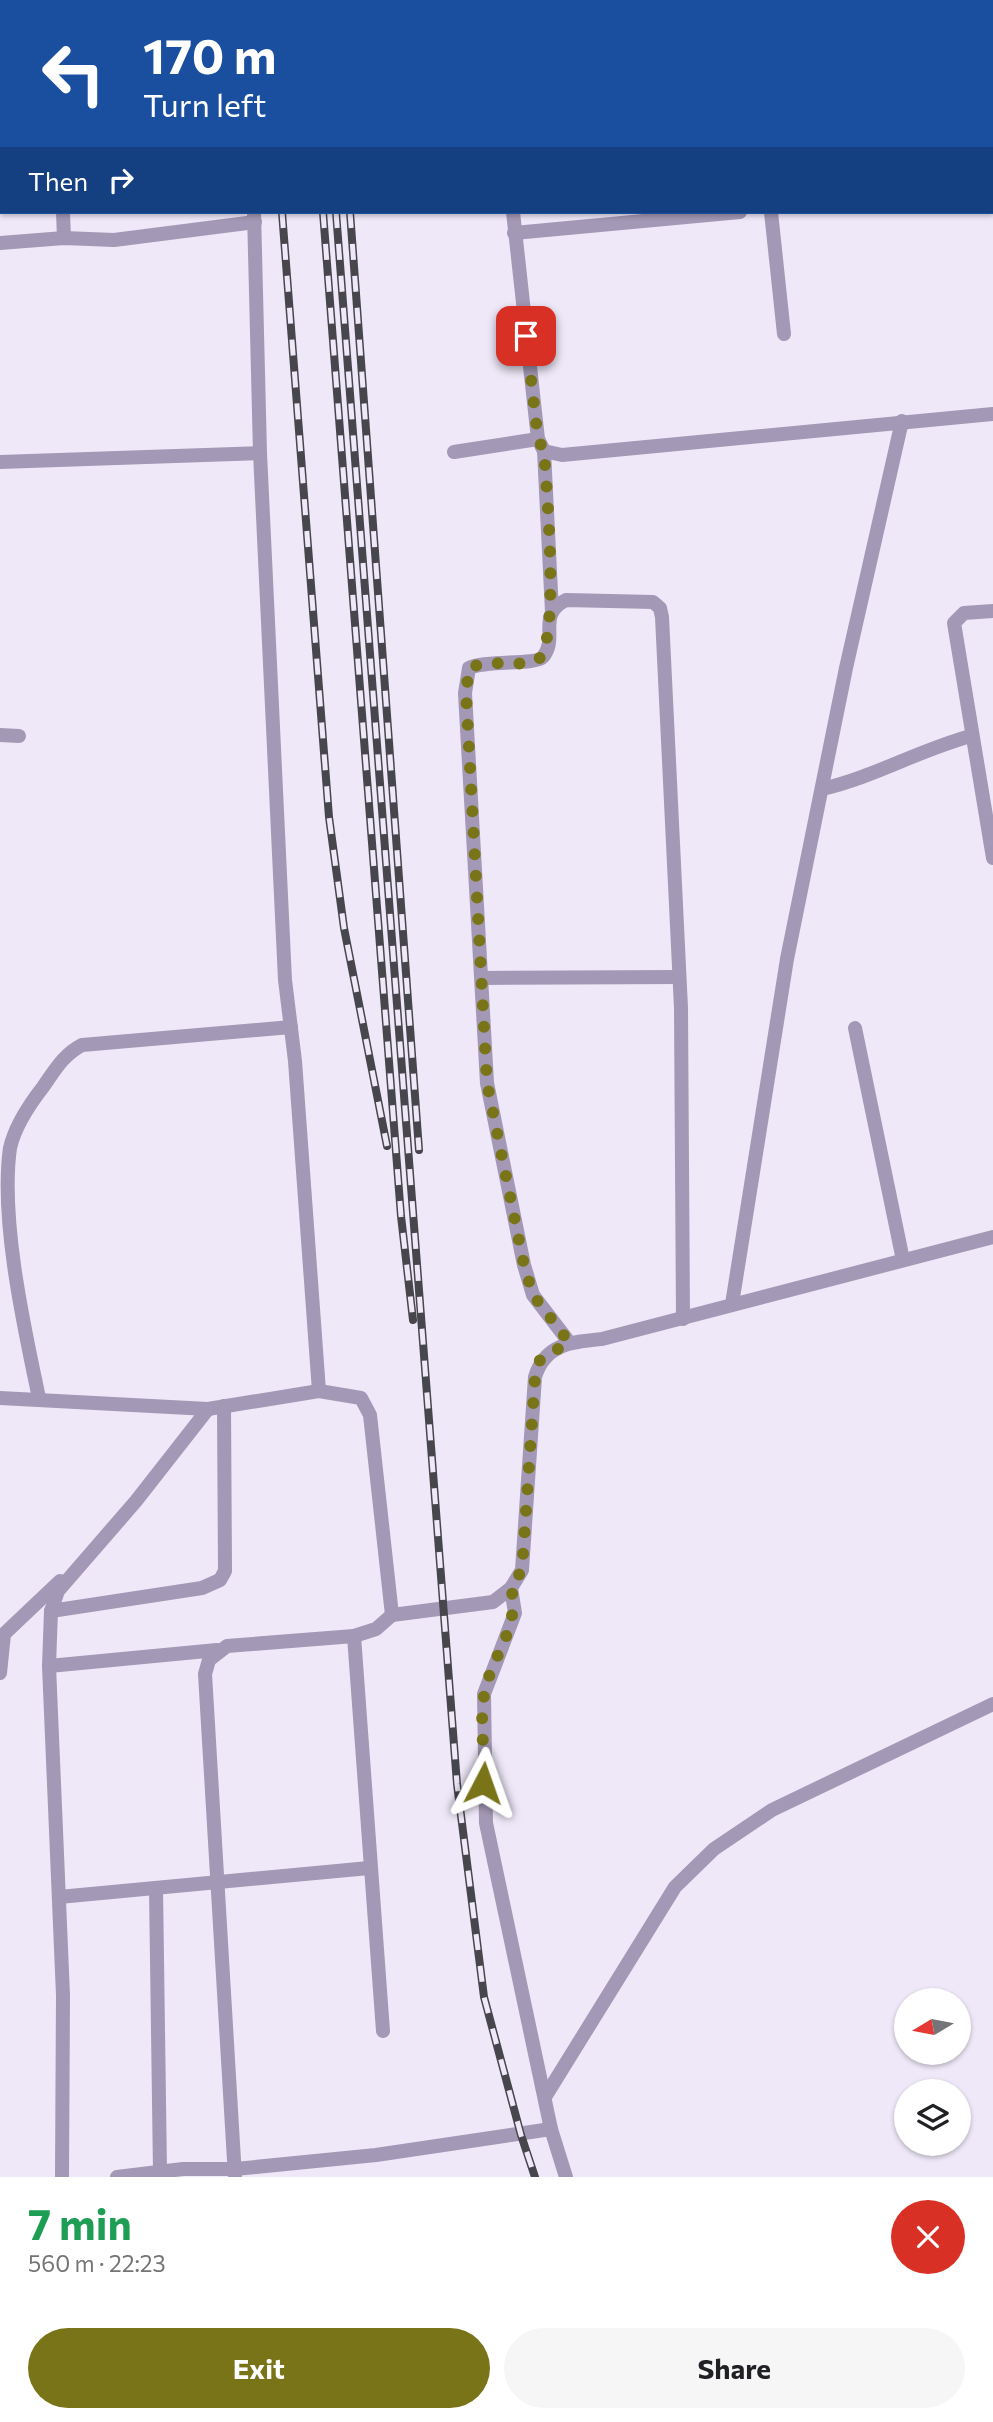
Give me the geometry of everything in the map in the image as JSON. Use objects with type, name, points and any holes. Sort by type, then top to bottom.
[{"type":"street","points":[[63,214],[64,238]]},
{"type":"street","points":[[513,214],[541,445],[552,612],[543,656],[535,662],[482,662],[469,668],[466,678],[487,1083],[524,1265],[533,1295],[569,1342]]},
{"type":"street","points":[[514,233],[718,214]]},
{"type":"street","points":[[771,214],[785,334]]},
{"type":"street","points":[[0,243],[64,238],[114,240],[255,217],[260,453],[285,980],[319,1391]]},
{"type":"street","points":[[454,452],[541,445],[562,455],[993,414]]},
{"type":"street","points":[[732,1304],[787,959],[902,421]]},
{"type":"street","points":[[0,462],[260,453]]},
{"type":"street","points":[[552,612],[566,600],[653,601],[660,608],[679,977],[683,1319]]},
{"type":"street","points":[[993,611],[964,613],[954,622],[993,858]]},
{"type":"street","points":[[0,735],[19,736]]},
{"type":"street","points":[[822,789],[869,776],[917,752],[971,736]]},
{"type":"street","points":[[482,978],[679,977]]},
{"type":"street","points":[[39,1398],[17,1297],[4,1199],[10,1146],[34,1099],[67,1053],[82,1045],[290,1027]]},
{"type":"street","points":[[855,1028],[903,1260]]},
{"type":"street","points":[[49,1665],[354,1636],[376,1629],[392,1615],[493,1602],[511,1588],[522,1570],[535,1377],[540,1360],[569,1342],[602,1339],[683,1319],[993,1237]]},
{"type":"street","points":[[0,1398],[208,1409],[319,1391],[361,1398],[370,1415],[392,1615]]},
{"type":"street","points":[[51,1611],[202,1588],[220,1580],[225,1571],[224,1406]]},
{"type":"street","points":[[62,2177],[63,1995],[49,1665],[51,1611],[58,1591],[136,1501],[208,1409]]},
{"type":"street","points":[[0,1673],[2,1636],[82,1561]]},
{"type":"street","points":[[511,1588],[515,1613],[484,1694],[486,1758],[483,1783],[486,1823],[551,2129],[566,2177]]},
{"type":"street","points":[[354,1636],[383,2031]]},
{"type":"street","points":[[217,1650],[208,1660],[205,1674],[235,2173]]},
{"type":"street","points":[[545,2097],[675,1887],[714,1849],[772,1810],[993,1704]]},
{"type":"street","points":[[59,1897],[369,1868]]},
{"type":"street","points":[[156,1888],[160,2172]]},
{"type":"street","points":[[117,2177],[160,2172],[235,2173],[551,2129]]},
{"type":"railway","points":[[282,214],[329,817],[344,928],[387,1146]]},
{"type":"railway","points":[[323,214],[401,1216],[413,1320]]},
{"type":"railway","points":[[336,214],[457,1784],[484,1997],[535,2177]]},
{"type":"railway","points":[[350,214],[419,1150]]},
{"type":"route","points":[[483,1783],[486,1758],[484,1694],[510,1630],[515,1613],[511,1588],[522,1570],[535,1377],[540,1360],[569,1342],[533,1295],[524,1265],[487,1083],[480,909],[466,693],[469,668],[482,662],[535,662],[543,656],[548,645],[549,617],[552,612],[544,451],[538,439],[526,336]]}]
